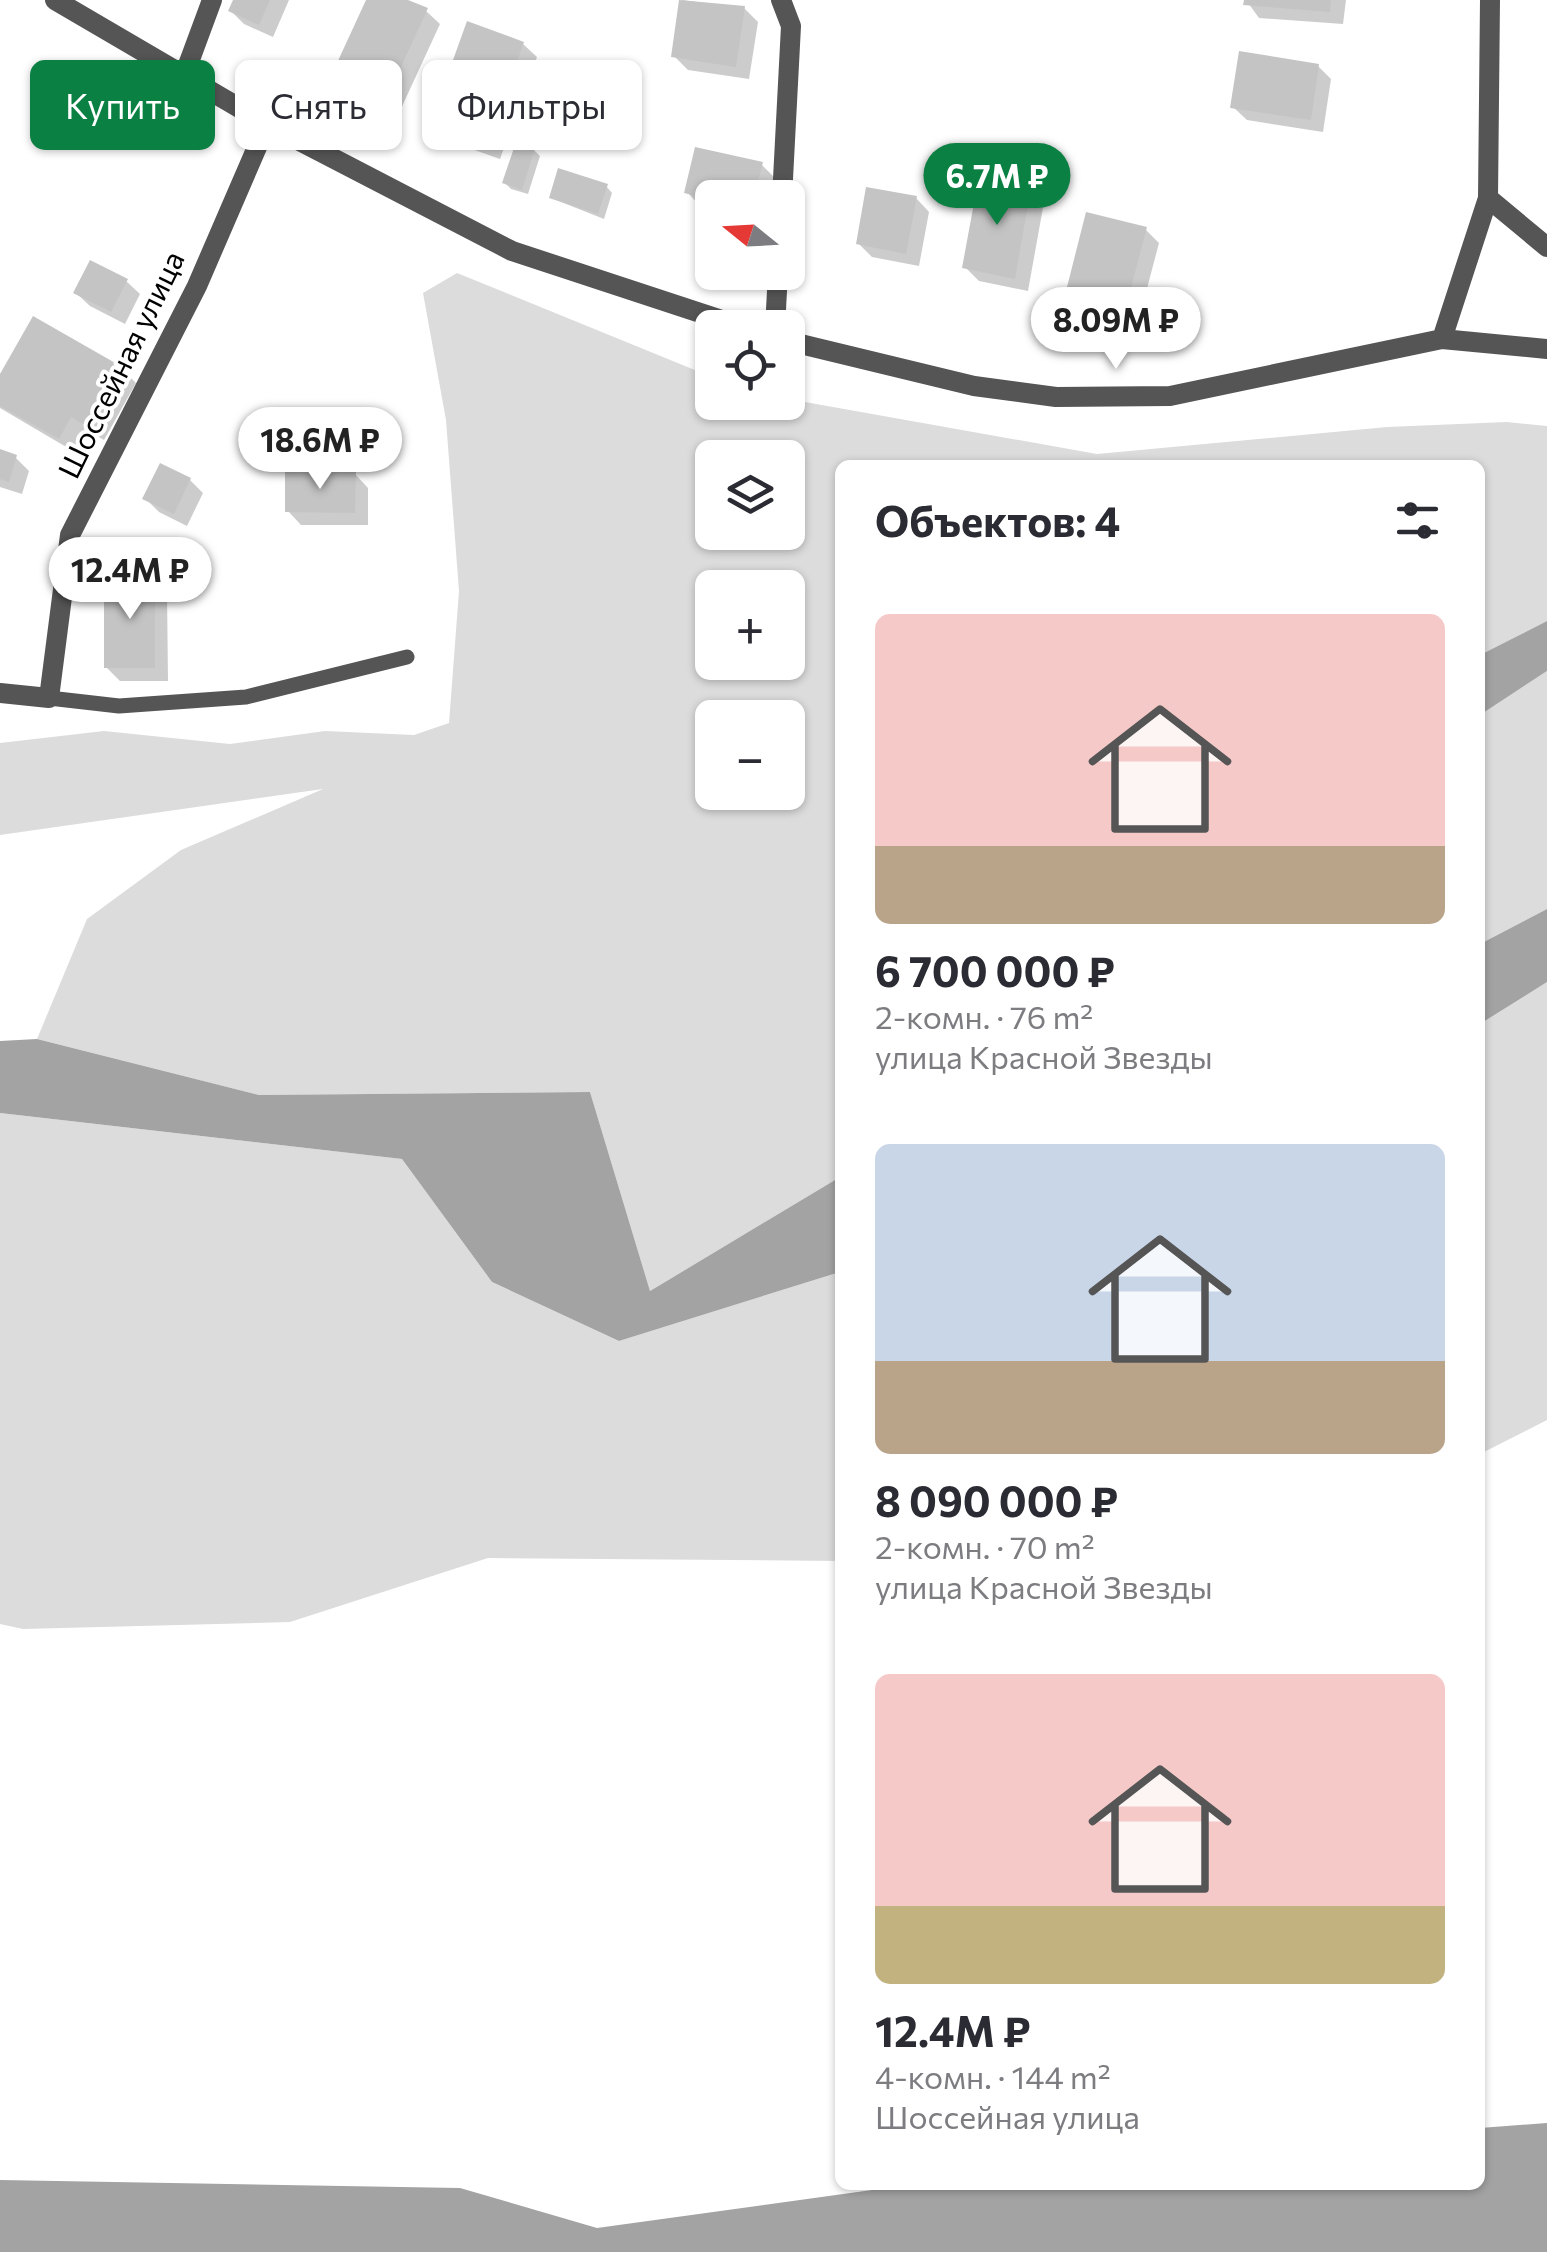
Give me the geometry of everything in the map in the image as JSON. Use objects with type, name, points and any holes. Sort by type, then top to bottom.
[{"type":"street","points":[[55,0],[162,60]]},
{"type":"street","points":[[190,60],[212,0]]},
{"type":"street","points":[[781,0],[790,26],[783,180]]},
{"type":"street","points":[[1442,339],[1488,198],[1490,0]]},
{"type":"street","name":"Шоссейная улица","points":[[49,698],[70,536],[197,286],[256,150]]},
{"type":"street","points":[[317,150],[512,252],[695,311]]},
{"type":"street","points":[[1488,198],[1547,247]]},
{"type":"street","points":[[805,345],[974,386],[1056,397],[1170,396],[1442,339],[1547,350]]},
{"type":"street","points":[[0,693],[49,698]]},
{"type":"lane","points":[[49,698],[119,706],[246,697],[407,657]]},
{"type":"shaded area","points":[[457,273],[695,370],[695,420],[805,420],[805,402],[1097,454],[1387,427],[1507,422],[1547,426],[1547,621],[1485,652],[1485,460],[835,460],[835,1180],[650,1291],[590,1092],[259,1095],[37,1039],[87,919],[181,850],[323,789],[0,835],[0,743],[104,731],[230,744],[325,731],[414,735],[449,723],[459,591],[446,420],[423,293]]},
{"type":"shaded area","points":[[1547,621],[1547,671],[1485,712],[1485,652]]},
{"type":"shaded area","points":[[1547,671],[1547,909],[1485,941],[1485,712]]},
{"type":"shaded area","points":[[1547,909],[1547,982],[1485,1021],[1485,941]]},
{"type":"shaded area","points":[[1547,982],[1547,1420],[1485,1451],[1485,1021]]},
{"type":"shaded area","points":[[37,1039],[259,1095],[590,1092],[650,1291],[835,1180],[835,1274],[619,1341],[492,1282],[402,1159],[0,1113],[0,1041]]},
{"type":"shaded area","points":[[0,1113],[402,1159],[492,1282],[619,1341],[835,1274],[835,1561],[488,1558],[290,1622],[23,1629],[0,1624]]},
{"type":"shaded area","points":[[1547,2123],[1547,2252],[0,2252],[0,2180],[460,2188],[597,2228],[872,2190],[1485,2190],[1485,2128]]},
{"type":"building","points":[[233,0],[270,0],[259,25],[228,11]]},
{"type":"building","points":[[366,0],[408,0],[428,8],[402,65],[402,60],[338,60]]},
{"type":"building","points":[[679,0],[745,6],[736,67],[671,57]]},
{"type":"building","points":[[1244,0],[1331,0],[1330,12],[1243,5]]},
{"type":"building","points":[[467,21],[524,42],[518,60],[453,60]]},
{"type":"building","points":[[1239,51],[1319,64],[1311,120],[1230,108]]},
{"type":"building","points":[[695,147],[763,162],[758,180],[695,180],[695,196],[684,193]]},
{"type":"building","points":[[513,150],[534,150],[522,190],[502,183]]},
{"type":"building","points":[[558,168],[608,184],[598,214],[549,198]]},
{"type":"building","points":[[979,176],[1031,187],[1015,279],[962,268]]},
{"type":"building","points":[[866,187],[917,196],[906,254],[856,244]]},
{"type":"building","points":[[1086,212],[1147,227],[1127,303],[1067,287]]},
{"type":"building","points":[[90,260],[128,279],[111,312],[73,293]]},
{"type":"building","points":[[33,316],[124,368],[90,428],[71,417],[59,439],[0,406],[0,374]]},
{"type":"building","points":[[0,449],[17,455],[9,482],[0,479]]},
{"type":"building","points":[[160,463],[191,478],[174,514],[142,499]]},
{"type":"building","points":[[285,471],[356,472],[355,513],[285,512]]},
{"type":"building","points":[[155,576],[155,668],[104,668],[104,577]]}]
